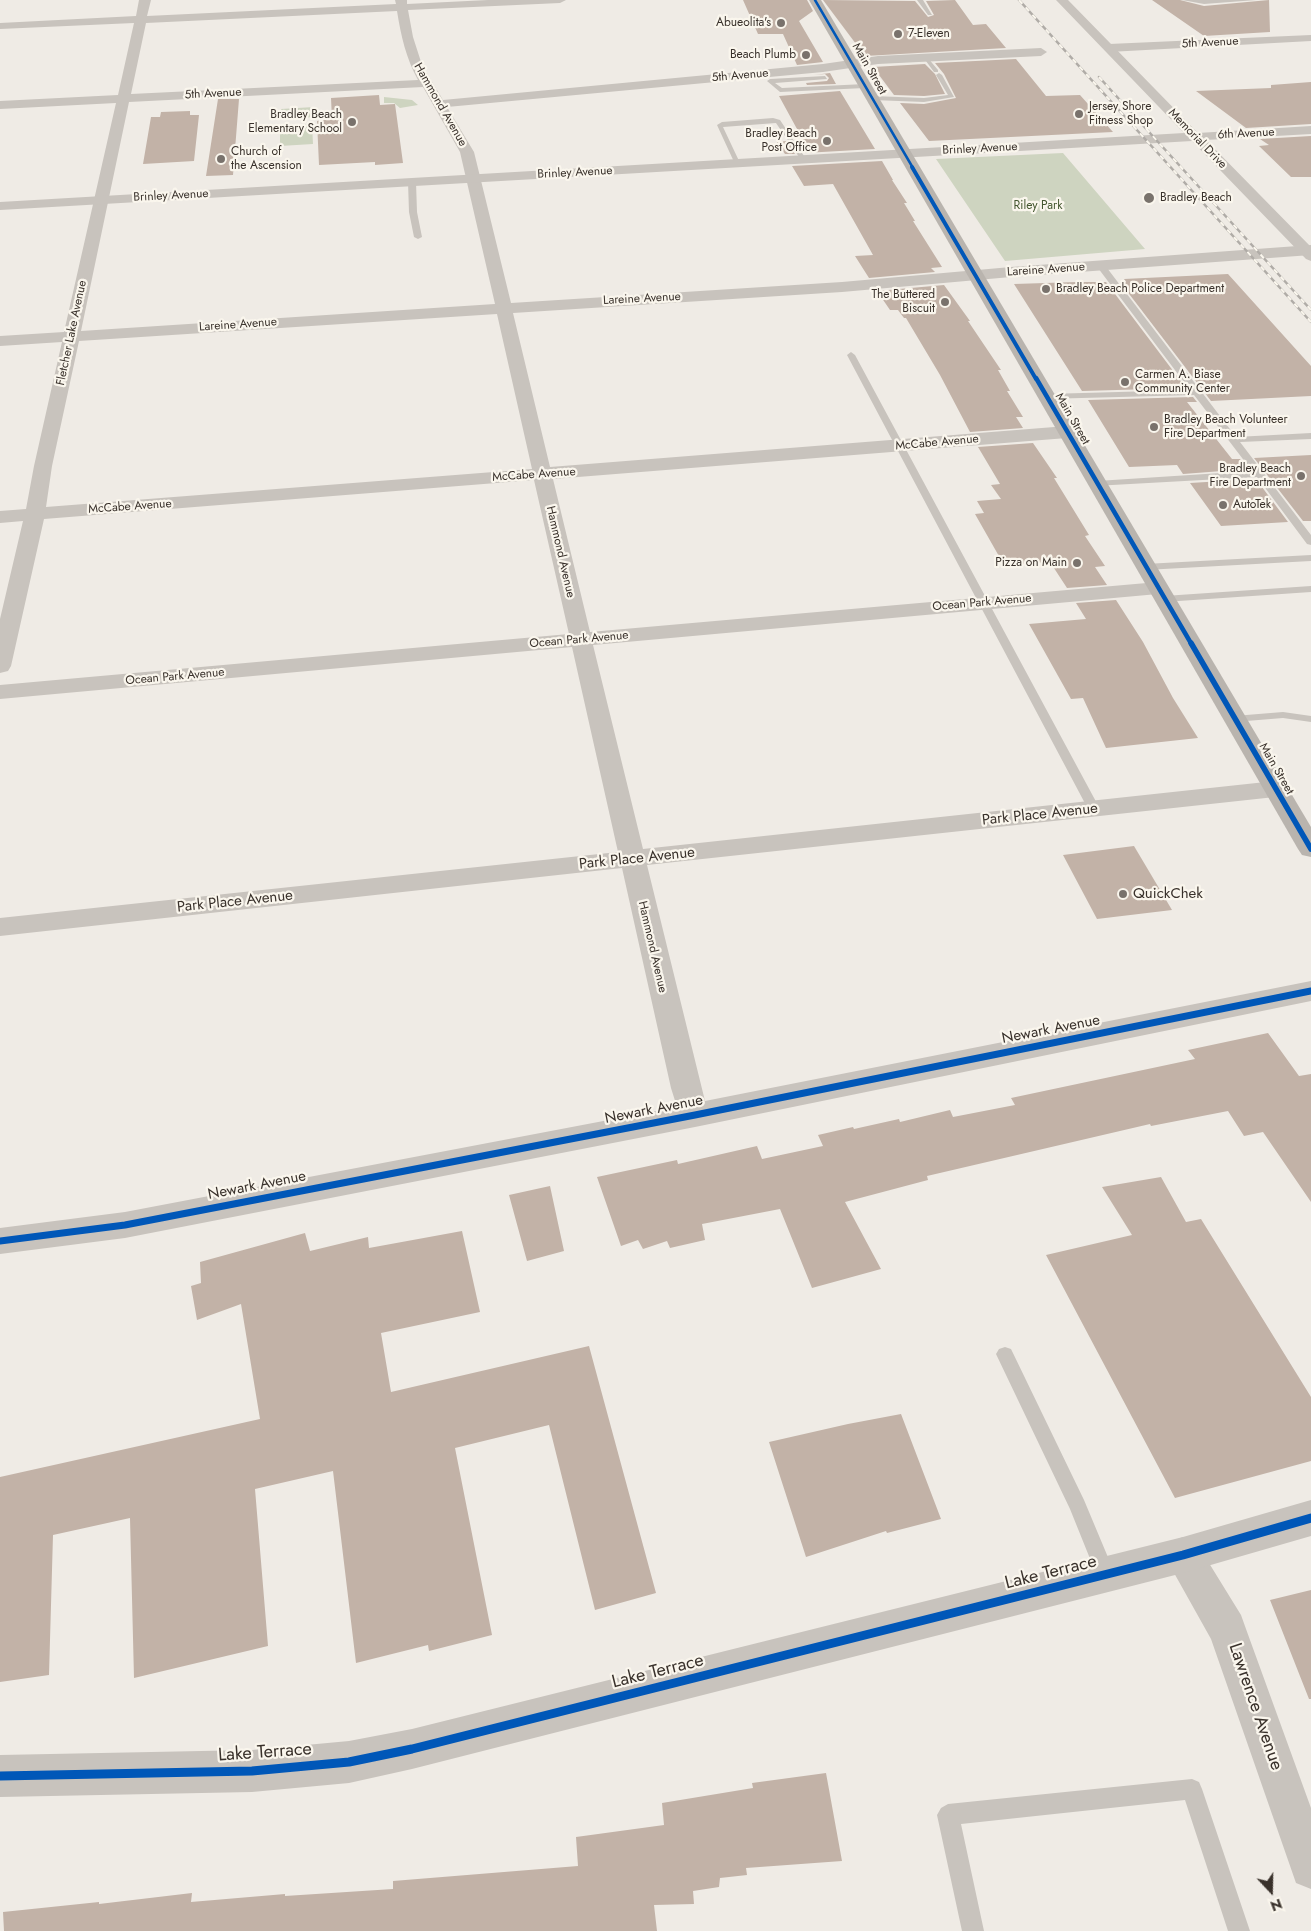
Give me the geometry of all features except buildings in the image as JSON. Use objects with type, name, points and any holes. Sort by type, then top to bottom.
[{"type":"main road","name":"Main Street","points":[[815,0],[1311,849]]},
{"type":"street","name":"Fletcher Lake Avenue","points":[[0,666],[35,514],[100,200],[144,0]]},
{"type":"street","points":[[0,26],[401,4],[560,0]]},
{"type":"street","name":"Memorial Drive","points":[[1062,0],[1194,137],[1309,252]]},
{"type":"street","name":"Hammond Avenue","points":[[401,4],[416,65],[467,152],[631,860],[694,1115]]},
{"type":"street","name":"5th Avenue","points":[[1109,48],[1311,38]]},
{"type":"street","name":"5th Avenue","points":[[439,104],[861,81],[878,60],[1041,52]]},
{"type":"street","name":"5th Avenue","points":[[0,105],[426,83]]},
{"type":"street","name":"6th Avenue","points":[[1151,139],[1311,130]]},
{"type":"street","name":"Brinley Avenue","points":[[0,206],[737,163],[799,154],[906,153],[1151,139]]},
{"type":"street","name":"Lareine Avenue","points":[[0,341],[851,286],[1285,252],[1309,252]]},
{"type":"street","name":"McCabe Avenue","points":[[0,517],[1068,432]]},
{"type":"street","name":"Ocean Park Avenue","points":[[0,692],[983,603],[1161,594]]},
{"type":"street","name":"Park Place Avenue","points":[[0,927],[1275,789]]},
{"type":"street","name":"Newark Avenue","points":[[0,1241],[125,1224],[694,1115],[1311,991]]},
{"type":"street","name":"Lake Terrace","points":[[0,1776],[252,1771],[349,1762],[412,1749],[1183,1555],[1311,1518]]},
{"type":"street","name":"Lawrence Avenue","points":[[1183,1555],[1227,1629],[1311,1868]]},
{"type":"lane","points":[[920,0],[930,14]]},
{"type":"lane","points":[[1186,0],[1204,2],[1253,0]]},
{"type":"lane","points":[[825,78],[770,81],[780,90],[861,81],[910,100],[952,96],[938,73],[925,58]]},
{"type":"lane","points":[[737,163],[719,126],[722,124],[778,121],[791,141]]},
{"type":"lane","points":[[412,182],[413,212],[418,237]]},
{"type":"lane","points":[[1101,266],[1311,542]]},
{"type":"lane","points":[[851,355],[1094,809]]},
{"type":"lane","points":[[1047,397],[1196,392]]},
{"type":"lane","points":[[1232,440],[1311,436]]},
{"type":"lane","points":[[1098,484],[1258,474]]},
{"type":"lane","points":[[1145,567],[1311,558]]},
{"type":"lane","points":[[1161,594],[1311,589]]},
{"type":"lane","points":[[1234,720],[1283,715],[1311,719]]},
{"type":"lane","points":[[1005,1354],[1078,1506],[1106,1574]]},
{"type":"lane","points":[[973,1931],[948,1814],[1192,1790],[1238,1931]]},
{"type":"green space","points":[[384,97],[412,100],[418,105],[400,108],[394,103],[384,103]]},
{"type":"green space","points":[[314,107],[315,117],[282,119],[281,109]]},
{"type":"green space","points":[[312,124],[313,144],[280,146],[280,126]]},
{"type":"green space","name":"Riley Park","points":[[1063,153],[1145,249],[1005,261],[936,159]]},
{"type":"railway","points":[[1019,0],[1311,322]]},
{"type":"railway","points":[[1099,77],[1311,310]]},
{"type":"cycle path","points":[[815,0],[1311,849]]},
{"type":"cycle path","points":[[0,1241],[125,1225],[695,1115],[1311,991]]},
{"type":"cycle path","points":[[0,1776],[252,1771],[349,1762],[412,1749],[1183,1555],[1311,1518]]},
{"type":"place","name":"Abueolita's","points":[[781,23]]},
{"type":"place","name":"7-Eleven","points":[[898,34]]},
{"type":"place","name":"Beach Plumb","points":[[806,55]]},
{"type":"place","name":"Jersey Shore Fitness Shop","points":[[1079,114]]},
{"type":"place","name":"Bradley Beach Elementary School","points":[[352,122]]},
{"type":"place","name":"Bradley Beach Post Office","points":[[827,141]]},
{"type":"place","name":"Church of the Ascension","points":[[221,159]]},
{"type":"place","name":"Bradley Beach","points":[[1149,198]]},
{"type":"place","name":"Bradley Beach Police Department","points":[[1046,289]]},
{"type":"place","name":"The Buttered Biscuit","points":[[945,302]]},
{"type":"place","name":"Carmen A. Biase Community Center","points":[[1125,382]]},
{"type":"place","name":"Bradley Beach Volunteer Fire Department","points":[[1154,427]]},
{"type":"place","name":"Bradley Beach Fire Department","points":[[1301,476]]},
{"type":"place","name":"AutoTek","points":[[1223,505]]},
{"type":"place","name":"Pizza on Main","points":[[1077,563]]},
{"type":"place","name":"QuickChek","points":[[1123,894]]}]
